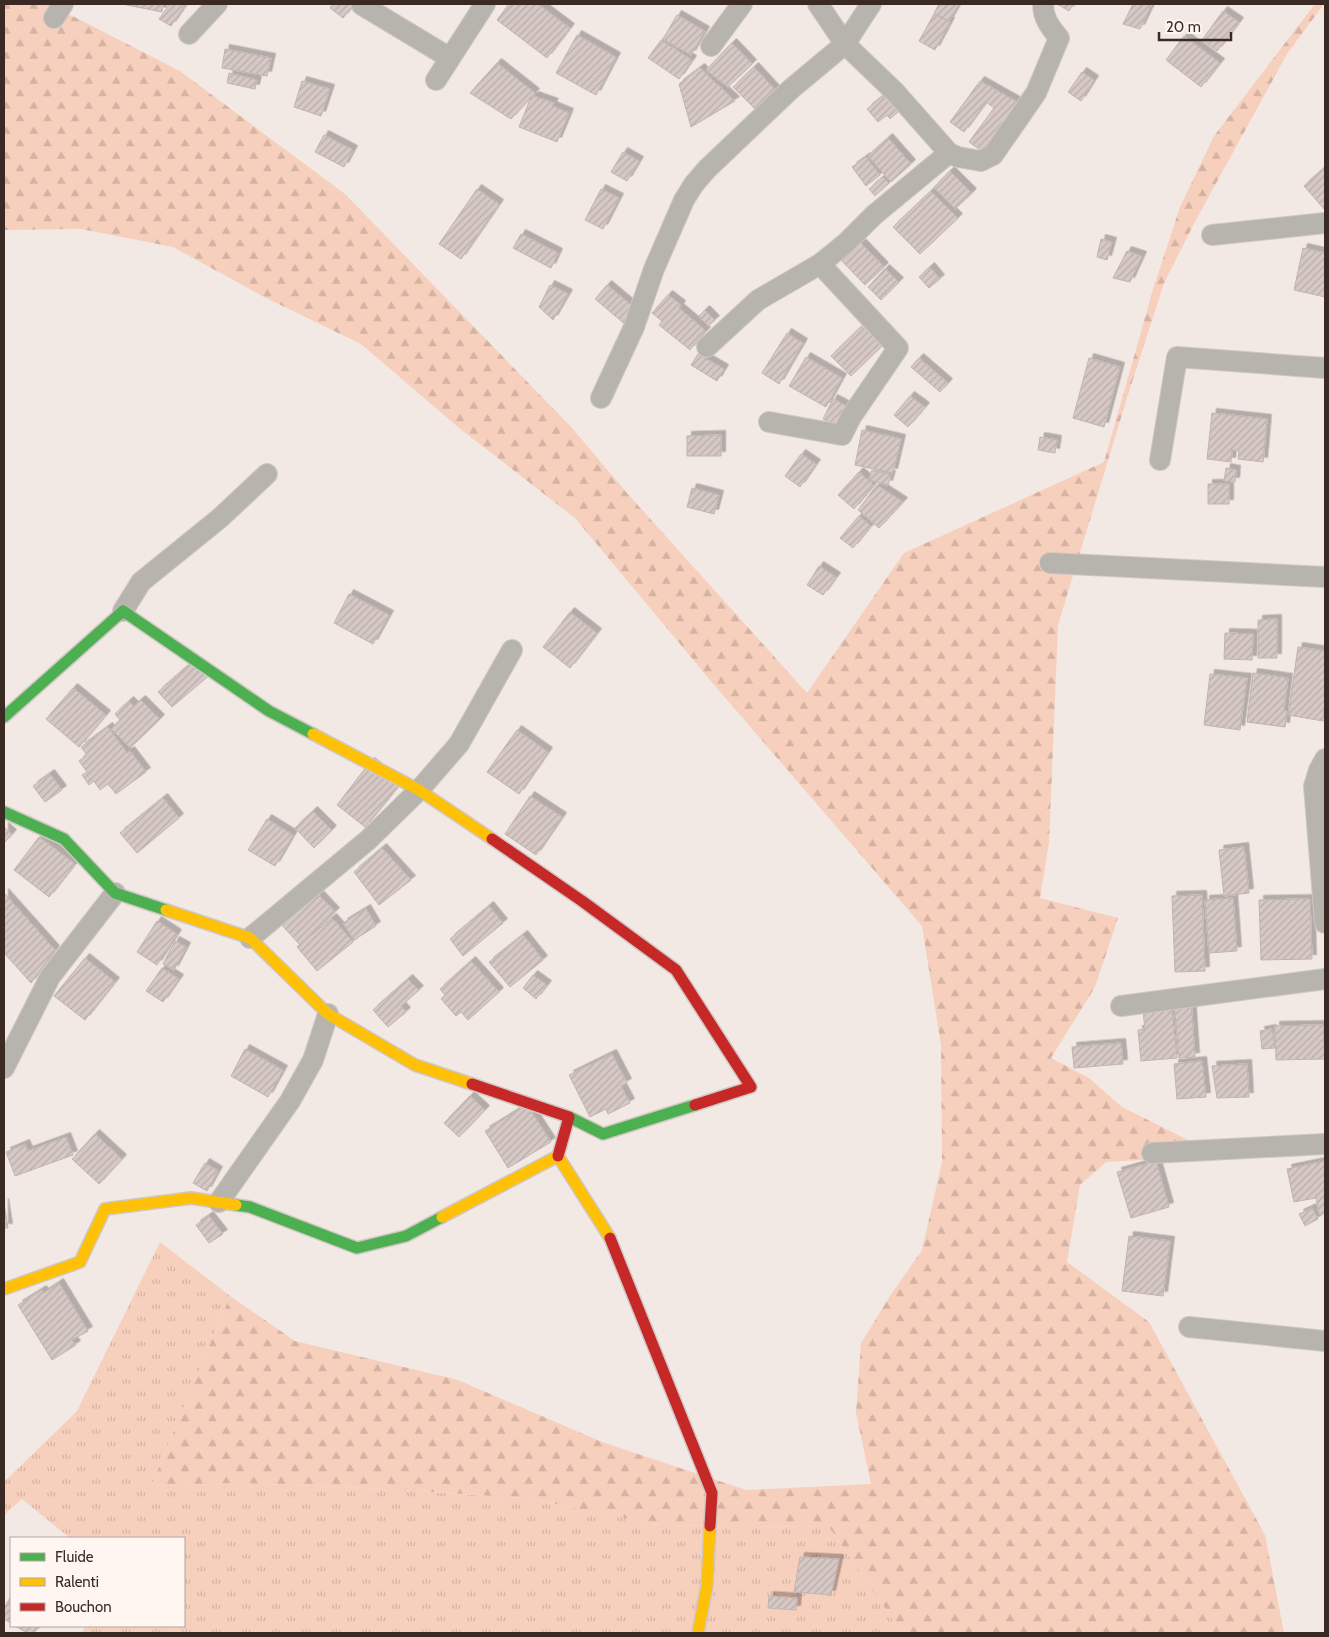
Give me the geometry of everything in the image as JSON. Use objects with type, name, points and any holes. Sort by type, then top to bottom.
[{"type":"street","points":[[189,34],[218,4]]},
{"type":"street","points":[[436,80],[485,4]]},
{"type":"street","points":[[711,46],[742,4]]},
{"type":"street","points":[[818,4],[845,44],[895,92],[949,153],[958,157],[981,161],[993,155],[1036,93],[1059,38],[1043,14],[1043,4]]},
{"type":"street","points":[[601,398],[634,327],[654,269],[680,208],[694,184],[707,169],[790,89],[845,44],[871,4]]},
{"type":"street","points":[[362,5],[450,58]]},
{"type":"street","points":[[707,347],[758,300],[820,264],[846,243],[874,215],[949,153]]},
{"type":"street","points":[[1212,234],[1325,223]]},
{"type":"street","points":[[769,422],[842,435],[851,417],[898,348],[820,264]]},
{"type":"street","points":[[1160,460],[1177,358],[1325,368]]},
{"type":"street","points":[[4,717],[123,612],[141,582],[220,518],[267,474]]},
{"type":"street","points":[[1050,563],[1325,577]]},
{"type":"street","points":[[4,812],[64,839],[115,893],[250,938],[328,1014],[415,1065],[569,1117],[603,1134],[752,1087],[676,970],[582,902],[419,790],[269,711],[123,612]]},
{"type":"street","points":[[250,938],[368,840],[419,790],[459,744],[512,650]]},
{"type":"street","points":[[1325,759],[1314,786],[1325,923]]},
{"type":"street","points":[[4,1068],[50,977],[115,893]]},
{"type":"street","points":[[1121,1006],[1325,979]]},
{"type":"street","points":[[219,1202],[290,1101],[313,1060],[328,1014]]},
{"type":"street","points":[[4,1289],[80,1262],[105,1209],[191,1198],[250,1206],[357,1248],[406,1236],[558,1156],[569,1117]]},
{"type":"street","points":[[1152,1153],[1325,1144]]},
{"type":"street","points":[[558,1156],[610,1236],[712,1493],[707,1585],[698,1633]]},
{"type":"street","points":[[1189,1327],[1325,1341]]},
{"type":"green space","points":[[4,4],[49,4],[180,71],[345,194],[573,429],[626,492],[807,693],[904,553],[1104,462],[1154,286],[1180,207],[1214,136],[1315,4],[1324,4],[1287,54],[1196,220],[1164,283],[1127,398],[1058,625],[1049,843],[1040,898],[1118,918],[1095,987],[1051,1058],[1089,1078],[1122,1107],[1190,1141],[1161,1159],[1106,1162],[1080,1185],[1067,1262],[1149,1322],[1265,1535],[1284,1633],[902,1633],[829,1527],[660,1525],[526,1498],[366,1488],[238,1483],[151,1486],[230,1296],[295,1341],[458,1380],[602,1442],[746,1490],[871,1484],[856,1413],[861,1343],[890,1296],[922,1250],[942,1162],[941,1045],[922,926],[715,686],[575,518],[459,428],[361,344],[264,297],[173,247],[81,229],[4,230]]},
{"type":"green space","points":[[160,1242],[230,1296],[151,1486],[237,1483],[366,1488],[526,1498],[660,1525],[829,1527],[902,1633],[82,1633],[85,1627],[185,1627],[185,1537],[69,1537],[22,1499],[4,1515],[4,1482],[77,1411]]},
{"type":"building","points":[[122,4],[163,4],[162,12]]},
{"type":"building","points":[[170,4],[186,4],[171,26],[159,19]]},
{"type":"building","points":[[333,4],[354,4],[343,18],[330,8]]},
{"type":"building","points":[[509,4],[538,4],[570,28],[547,58],[497,20]]},
{"type":"building","points":[[939,4],[959,4],[949,21],[934,13]]},
{"type":"building","points":[[1057,4],[1073,4],[1069,11]]},
{"type":"building","points":[[1133,4],[1152,4],[1140,29],[1123,24]]},
{"type":"building","points":[[1223,11],[1239,22],[1217,51],[1202,40]]},
{"type":"building","points":[[934,14],[950,22],[935,50],[919,41]]},
{"type":"building","points":[[677,15],[705,31],[691,55],[663,39]]},
{"type":"building","points":[[577,35],[616,57],[596,95],[556,73]]},
{"type":"building","points":[[1184,36],[1220,63],[1201,87],[1166,60]]},
{"type":"building","points":[[661,40],[692,60],[679,79],[648,58]]},
{"type":"building","points":[[732,43],[752,64],[728,87],[706,70]]},
{"type":"building","points":[[225,49],[271,58],[267,76],[222,68]]},
{"type":"building","points":[[497,63],[535,93],[511,119],[470,93]]},
{"type":"building","points":[[754,67],[777,92],[757,111],[733,87]]},
{"type":"building","points":[[700,68],[735,101],[691,127],[679,84]]},
{"type":"building","points":[[1082,72],[1094,80],[1081,101],[1068,92]]},
{"type":"building","points":[[229,73],[257,80],[255,89],[227,83]]},
{"type":"building","points":[[302,81],[330,89],[321,116],[294,107]]},
{"type":"building","points":[[980,81],[1019,103],[982,151],[969,142],[994,108],[986,102],[964,132],[950,122]]},
{"type":"building","points":[[888,92],[902,108],[890,119],[887,115],[878,122],[867,109]]},
{"type":"building","points":[[534,96],[554,103],[552,106],[569,113],[557,142],[519,127],[531,97],[533,98]]},
{"type":"building","points":[[324,135],[353,150],[344,167],[315,152]]},
{"type":"building","points":[[888,138],[911,164],[891,182],[868,156]]},
{"type":"building","points":[[623,152],[639,161],[627,181],[611,172]]},
{"type":"building","points":[[866,157],[880,175],[866,186],[852,167]]},
{"type":"building","points":[[1325,167],[1325,210],[1304,186]]},
{"type":"building","points":[[950,171],[972,193],[955,209],[934,187]]},
{"type":"building","points":[[883,177],[889,183],[875,196],[869,189]]},
{"type":"building","points":[[477,189],[499,204],[461,259],[439,244]]},
{"type":"building","points":[[601,189],[619,198],[603,229],[585,220]]},
{"type":"building","points":[[931,191],[958,218],[920,254],[893,227]]},
{"type":"building","points":[[521,234],[558,253],[551,268],[513,248]]},
{"type":"building","points":[[1101,239],[1112,242],[1107,260],[1097,257]]},
{"type":"building","points":[[860,242],[884,267],[865,285],[841,260]]},
{"type":"building","points":[[1303,248],[1325,253],[1325,297],[1294,290]]},
{"type":"building","points":[[1127,251],[1142,256],[1130,282],[1113,278]]},
{"type":"building","points":[[930,267],[940,279],[929,288],[919,277]]},
{"type":"building","points":[[885,269],[899,282],[881,300],[868,287]]},
{"type":"building","points":[[550,285],[568,294],[553,320],[539,307]]},
{"type":"building","points":[[607,285],[638,311],[626,325],[595,299]]},
{"type":"building","points":[[668,295],[681,305],[679,308],[706,331],[690,350],[659,325],[662,321],[652,313]]},
{"type":"building","points":[[705,310],[715,320],[708,326],[699,316]]},
{"type":"building","points":[[867,321],[886,342],[851,376],[831,356]]},
{"type":"building","points":[[787,333],[803,343],[779,384],[762,373]]},
{"type":"building","points":[[698,354],[724,369],[717,381],[691,365]]},
{"type":"building","points":[[806,357],[842,378],[826,407],[789,386]]},
{"type":"building","points":[[919,358],[948,383],[940,392],[911,367]]},
{"type":"building","points":[[1089,358],[1120,367],[1104,427],[1073,418]]},
{"type":"building","points":[[910,396],[925,407],[908,427],[894,415]]},
{"type":"building","points":[[833,399],[848,407],[838,427],[823,419]]},
{"type":"building","points":[[1212,413],[1267,419],[1263,462],[1238,459],[1239,451],[1232,450],[1231,462],[1207,459]]},
{"type":"building","points":[[862,430],[901,439],[893,473],[855,465]]},
{"type":"building","points":[[721,435],[721,456],[687,456],[687,436]]},
{"type":"building","points":[[1040,437],[1057,440],[1055,453],[1038,450]]},
{"type":"building","points":[[801,454],[816,464],[800,487],[785,476]]},
{"type":"building","points":[[1226,468],[1236,470],[1235,482],[1224,481]]},
{"type":"building","points":[[872,470],[891,475],[888,485],[869,480]]},
{"type":"building","points":[[859,472],[874,485],[854,509],[838,495]]},
{"type":"building","points":[[1208,484],[1229,484],[1229,504],[1208,504]]},
{"type":"building","points":[[877,485],[903,502],[879,528],[858,510]]},
{"type":"building","points":[[692,488],[719,495],[714,514],[687,507]]},
{"type":"building","points":[[859,516],[871,526],[853,548],[840,538]]},
{"type":"building","points":[[819,566],[836,577],[823,595],[807,585]]},
{"type":"building","points":[[349,594],[389,615],[373,644],[334,623]]},
{"type":"building","points":[[570,612],[597,633],[570,668],[543,647]]},
{"type":"building","points":[[1277,619],[1277,658],[1258,658],[1258,620]]},
{"type":"building","points":[[1225,633],[1253,634],[1252,660],[1224,659]]},
{"type":"building","points":[[1298,647],[1325,651],[1323,721],[1288,715]]},
{"type":"building","points":[[191,663],[212,673],[172,707],[158,692]]},
{"type":"building","points":[[1253,673],[1288,678],[1284,710],[1287,711],[1285,727],[1247,722]]},
{"type":"building","points":[[1210,674],[1247,678],[1240,730],[1204,725]]},
{"type":"building","points":[[73,688],[106,715],[79,747],[46,719]]},
{"type":"building","points":[[141,700],[160,719],[130,748],[111,729],[120,720],[115,714],[129,701],[134,706]]},
{"type":"building","points":[[108,727],[127,753],[130,751],[146,772],[116,794],[108,784],[100,790],[94,781],[89,785],[82,775],[87,772],[79,761],[87,755],[81,747]]},
{"type":"building","points":[[517,730],[548,752],[519,794],[487,772]]},
{"type":"building","points":[[370,762],[399,785],[365,827],[337,805]]},
{"type":"building","points":[[50,774],[62,790],[45,802],[33,786]]},
{"type":"building","points":[[530,796],[562,817],[536,855],[505,834]]},
{"type":"building","points":[[163,798],[179,818],[137,853],[120,833]]},
{"type":"building","points":[[313,811],[332,830],[314,848],[295,828]]},
{"type":"building","points":[[267,819],[293,835],[275,866],[248,850]]},
{"type":"building","points":[[4,827],[12,834],[4,843]]},
{"type":"building","points":[[39,837],[75,864],[49,897],[14,870]]},
{"type":"building","points":[[1244,847],[1249,893],[1224,896],[1219,850]]},
{"type":"building","points":[[382,848],[411,880],[379,905],[354,872]]},
{"type":"building","points":[[315,891],[335,912],[300,945],[280,923]]},
{"type":"building","points":[[4,893],[55,950],[31,983],[4,953]]},
{"type":"building","points":[[1202,895],[1205,971],[1175,972],[1172,896]]},
{"type":"building","points":[[1233,898],[1237,951],[1209,953],[1205,900]]},
{"type":"building","points":[[1310,899],[1312,959],[1261,960],[1259,900]]},
{"type":"building","points":[[489,906],[503,923],[463,956],[450,939]]},
{"type":"building","points":[[366,909],[376,926],[354,940],[343,923]]},
{"type":"building","points":[[332,918],[353,942],[317,971],[297,947]]},
{"type":"building","points":[[157,921],[177,934],[157,965],[137,952]]},
{"type":"building","points":[[523,935],[543,960],[510,987],[489,962]]},
{"type":"building","points":[[175,941],[186,947],[174,970],[163,964]]},
{"type":"building","points":[[85,958],[115,982],[85,1020],[54,996]]},
{"type":"building","points":[[471,961],[499,992],[468,1020],[461,1012],[456,1016],[441,999],[445,995],[440,989]]},
{"type":"building","points":[[162,968],[179,979],[163,1002],[146,991]]},
{"type":"building","points":[[533,975],[547,985],[536,999],[523,988]]},
{"type":"building","points":[[408,979],[419,990],[401,1006],[406,1012],[388,1027],[373,1010]]},
{"type":"building","points":[[1191,1000],[1195,1057],[1179,1058],[1174,1001]]},
{"type":"building","points":[[1171,1001],[1177,1058],[1141,1061],[1138,1030],[1145,1029],[1142,1003]]},
{"type":"building","points":[[1323,1025],[1325,1059],[1276,1060],[1275,1026]]},
{"type":"building","points":[[1272,1029],[1275,1048],[1262,1049],[1260,1031]]},
{"type":"building","points":[[1121,1043],[1123,1064],[1074,1068],[1072,1047]]},
{"type":"building","points":[[245,1049],[283,1070],[268,1097],[231,1076]]},
{"type":"building","points":[[612,1054],[627,1083],[621,1086],[630,1103],[608,1114],[606,1109],[590,1117],[569,1075]]},
{"type":"building","points":[[1202,1061],[1206,1097],[1177,1099],[1174,1064]]},
{"type":"building","points":[[1247,1064],[1249,1097],[1217,1098],[1212,1066]]},
{"type":"building","points":[[470,1096],[485,1110],[459,1137],[444,1123]]},
{"type":"building","points":[[527,1105],[551,1142],[508,1168],[485,1131]]},
{"type":"building","points":[[95,1134],[122,1159],[99,1184],[72,1159]]},
{"type":"building","points":[[66,1137],[73,1155],[15,1176],[6,1152],[25,1144],[28,1151]]},
{"type":"building","points":[[1156,1161],[1169,1207],[1131,1218],[1117,1172]]},
{"type":"building","points":[[1325,1161],[1325,1213],[1319,1214],[1316,1198],[1294,1202],[1287,1169]]},
{"type":"building","points":[[205,1163],[218,1171],[207,1191],[193,1183]]},
{"type":"building","points":[[4,1203],[8,1228],[4,1228]]},
{"type":"building","points":[[1312,1208],[1318,1219],[1305,1226],[1299,1214]]},
{"type":"building","points":[[209,1216],[223,1234],[209,1243],[196,1225]]},
{"type":"building","points":[[1129,1236],[1170,1241],[1163,1296],[1122,1291]]},
{"type":"building","points":[[59,1283],[88,1331],[72,1340],[76,1345],[52,1360],[18,1305],[42,1290],[44,1293]]},
{"type":"building","points":[[800,1557],[839,1559],[831,1595],[794,1592]]},
{"type":"building","points":[[769,1596],[797,1598],[796,1610],[768,1608]]},
{"type":"building","points":[[10,1598],[10,1622],[4,1619],[4,1608]]},
{"type":"building","points":[[17,1627],[38,1627],[34,1633],[27,1633]]},
{"type":"traffic: fast","points":[[4,717],[123,611],[269,711],[313,734]]},
{"type":"traffic: fast","points":[[4,812],[64,839],[115,893],[166,910]]},
{"type":"traffic: fast","points":[[569,1117],[603,1134],[695,1105]]},
{"type":"traffic: fast","points":[[236,1205],[250,1207],[357,1248],[406,1236],[442,1217]]},
{"type":"traffic: slow","points":[[313,734],[419,790],[492,839]]},
{"type":"traffic: slow","points":[[166,910],[250,938],[328,1014],[415,1065],[472,1084]]},
{"type":"traffic: slow","points":[[442,1217],[558,1156],[610,1238]]},
{"type":"traffic: slow","points":[[4,1289],[80,1262],[105,1209],[191,1198],[236,1205]]},
{"type":"traffic: slow","points":[[698,1633],[707,1585],[710,1526]]},
{"type":"traffic: jam","points":[[492,839],[582,901],[676,970],[751,1087],[695,1105]]},
{"type":"traffic: jam","points":[[472,1084],[569,1117],[558,1156]]},
{"type":"traffic: jam","points":[[610,1238],[712,1493],[710,1526]]}]
